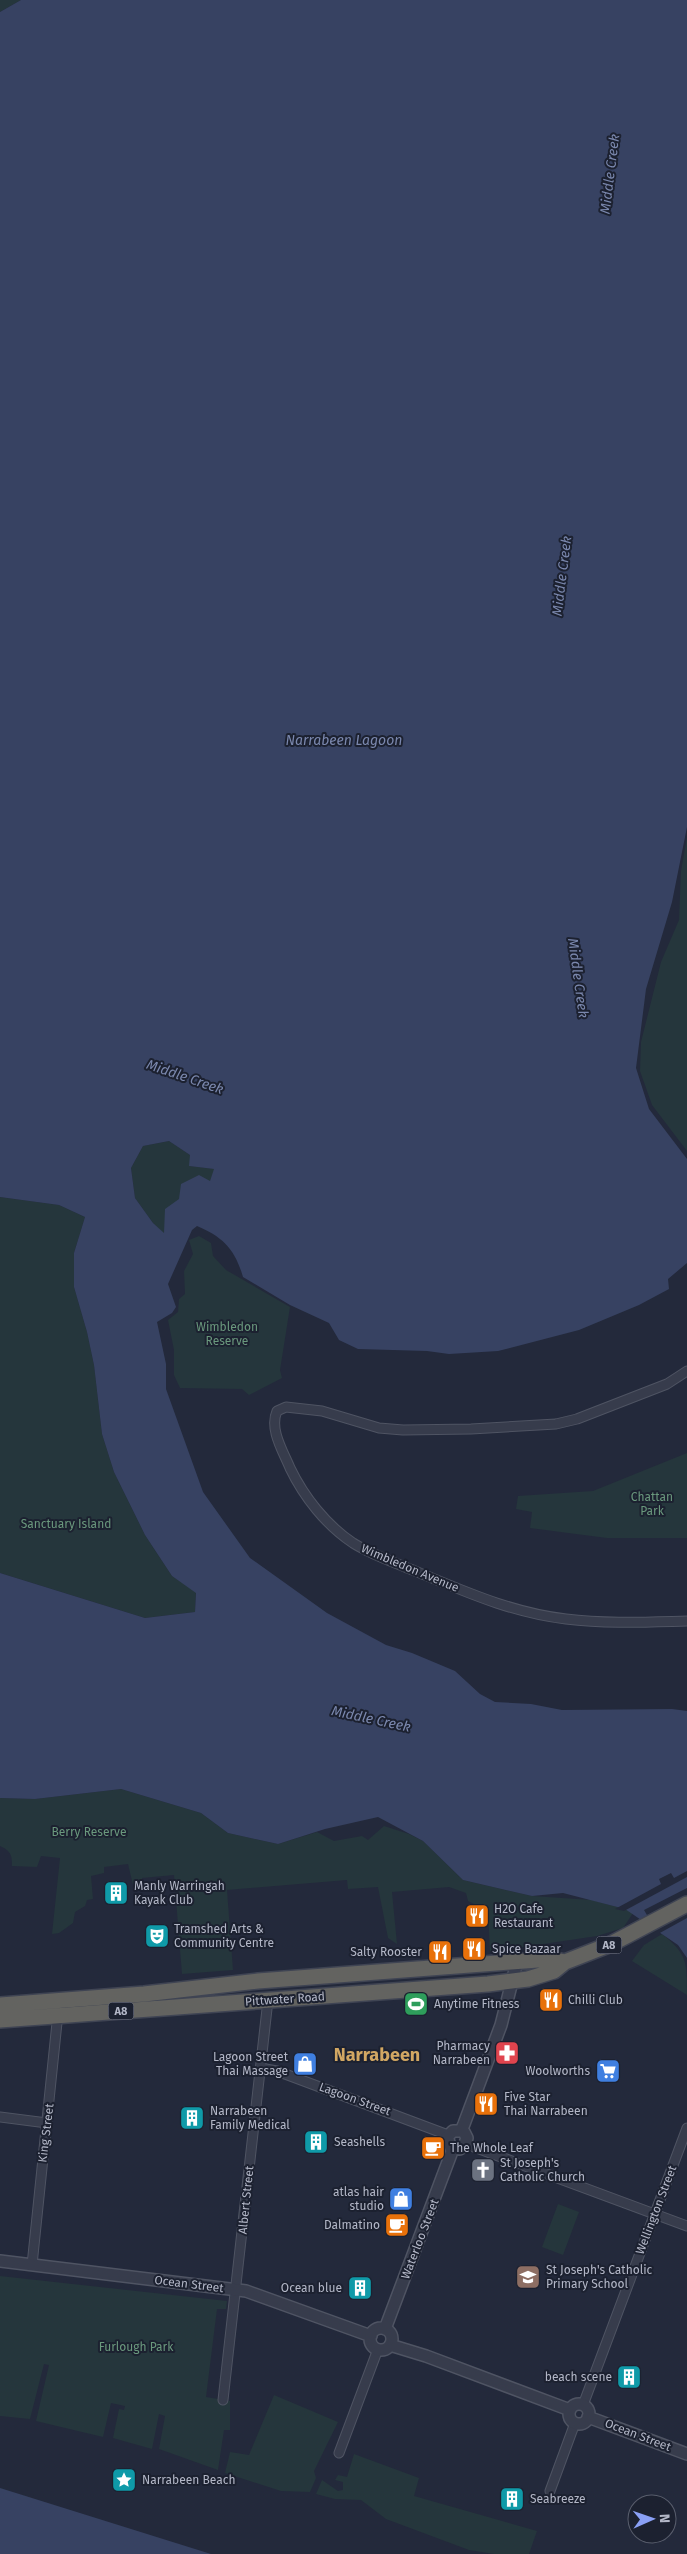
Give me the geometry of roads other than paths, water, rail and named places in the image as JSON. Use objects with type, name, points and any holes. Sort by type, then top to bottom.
[{"type":"highway","name":"Pittwater Road","points":[[0,2005],[58,2007],[268,2000],[513,1980],[554,1971],[564,1962],[611,1944],[687,1904]]},
{"type":"highway","name":"Pittwater Road","points":[[0,2020],[58,2007],[144,1994],[258,1981],[551,1959],[564,1962]]},
{"type":"street","name":"Wimbledon Avenue","points":[[687,1371],[668,1384],[577,1419],[556,1424],[403,1430],[379,1428],[322,1411],[286,1407],[277,1411],[274,1423],[279,1443],[296,1481],[314,1507],[347,1539],[375,1554],[495,1604],[521,1610],[565,1619],[591,1621],[622,1623],[687,1621]]},
{"type":"street","points":[[517,1962],[501,2025],[463,2136],[460,2149],[452,2151],[448,2143],[448,2135],[453,2131],[463,2136],[687,2226]]},
{"type":"street","name":"Albert Street","points":[[223,2400],[237,2289],[268,2000]]},
{"type":"street","name":"King Street","points":[[32,2265],[58,2007]]},
{"type":"street","name":"Lagoon Street","points":[[260,2068],[277,2071],[448,2135]]},
{"type":"street","points":[[0,2117],[47,2123]]},
{"type":"street","name":"Wellington Street","points":[[583,2405],[687,2128]]},
{"type":"street","name":"Waterloo Street","points":[[385,2329],[452,2151]]},
{"type":"street","name":"Ocean Street","points":[[0,2261],[237,2289],[268,2297],[371,2336]]},
{"type":"street","points":[[378,2329],[385,2329],[392,2336],[390,2345],[384,2349],[378,2349],[371,2342],[371,2336],[378,2329]]},
{"type":"street","points":[[390,2345],[426,2356],[570,2410]]},
{"type":"street","points":[[339,2453],[378,2349]]},
{"type":"street","points":[[583,2405],[587,2408],[588,2417],[584,2422],[575,2423],[570,2416],[570,2410],[574,2406],[583,2405]]},
{"type":"street","name":"Ocean Street","points":[[588,2417],[687,2454]]},
{"type":"street","points":[[550,2491],[575,2423]]},
{"type":"water","name":"Narrabeen Lagoon","points":[[21,0],[687,0],[687,827],[672,902],[646,989],[636,1068],[649,1109],[687,1159],[687,1263],[668,1279],[669,1289],[639,1305],[579,1330],[498,1351],[449,1354],[427,1351],[358,1349],[339,1340],[329,1323],[290,1305],[243,1277],[232,1251],[227,1245],[197,1226],[192,1230],[168,1284],[176,1307],[172,1313],[157,1322],[166,1364],[166,1389],[203,1492],[250,1558],[327,1613],[386,1645],[412,1653],[455,1671],[480,1694],[495,1702],[531,1704],[562,1710],[672,1709],[687,1711],[687,1958],[678,1945],[625,1909],[563,1893],[532,1896],[463,1880],[423,1841],[378,1817],[325,1829],[278,1844],[228,1833],[201,1813],[121,1789],[35,1799],[0,1798],[0,1573],[145,1618],[195,1612],[196,1593],[172,1576],[145,1535],[114,1472],[102,1434],[94,1365],[74,1287],[74,1253],[85,1217],[59,1205],[0,1197],[0,12]],"holes":[[[169,1141],[190,1155],[189,1166],[214,1169],[210,1181],[199,1175],[181,1184],[179,1199],[165,1209],[164,1233],[153,1223],[135,1198],[131,1168],[143,1146]]]},
{"type":"water","points":[[0,2488],[211,2554],[0,2554]]},
{"type":"place","name":"Manly Warringah Kayak Club","points":[[116,1893]]},
{"type":"place","name":"H2O Cafe Restaurant","points":[[477,1916]]},
{"type":"place","name":"Tramshed Arts & Community Centre","points":[[157,1936]]},
{"type":"place","name":"Spice Bazaar","points":[[474,1949]]},
{"type":"place","name":"Salty Rooster","points":[[440,1952]]},
{"type":"place","name":"Chilli Club","points":[[551,2000]]},
{"type":"place","name":"Anytime Fitness","points":[[416,2004]]},
{"type":"place","name":"Pharmacy Narrabeen","points":[[507,2053]]},
{"type":"place","name":"Lagoon Street Thai Massage","points":[[305,2064]]},
{"type":"place","name":"Woolworths","points":[[608,2071]]},
{"type":"place","name":"Five Star Thai Narrabeen","points":[[486,2104]]},
{"type":"place","name":"Narrabeen Family Medical","points":[[192,2118]]},
{"type":"place","name":"Seashells","points":[[316,2142]]},
{"type":"place","name":"The Whole Leaf","points":[[433,2148]]},
{"type":"place","name":"St Joseph's Catholic Church","points":[[483,2170]]},
{"type":"place","name":"atlas hair studio","points":[[401,2199]]},
{"type":"place","name":"Dalmatino","points":[[397,2225]]},
{"type":"place","name":"St Joseph's Catholic Primary School","points":[[528,2277]]},
{"type":"place","name":"Ocean blue","points":[[360,2288]]},
{"type":"place","name":"beach scene","points":[[629,2377]]},
{"type":"place","name":"Narrabeen Beach","points":[[124,2480]]},
{"type":"place","name":"Seabreeze","points":[[512,2499]]},
{"type":"district","name":"Narrabeen","points":[[377,2055]]},
{"type":"water label","name":"Middle Creek","points":[[610,174]]},
{"type":"water label","name":"Middle Creek","points":[[562,576]]},
{"type":"water label","name":"Middle Creek","points":[[578,978]]},
{"type":"water label","name":"Middle Creek","points":[[185,1077]]},
{"type":"water label","name":"Middle Creek","points":[[371,1719]]},
{"type":"park label","name":"Wimbledon Reserve","points":[[227,1334]]},
{"type":"park label","name":"Chattan Park","points":[[652,1504]]},
{"type":"park label","name":"Sanctuary Island","points":[[66,1524]]},
{"type":"park label","name":"Berry Reserve","points":[[89,1832]]},
{"type":"park label","name":"Furlough Park","points":[[136,2347]]}]
